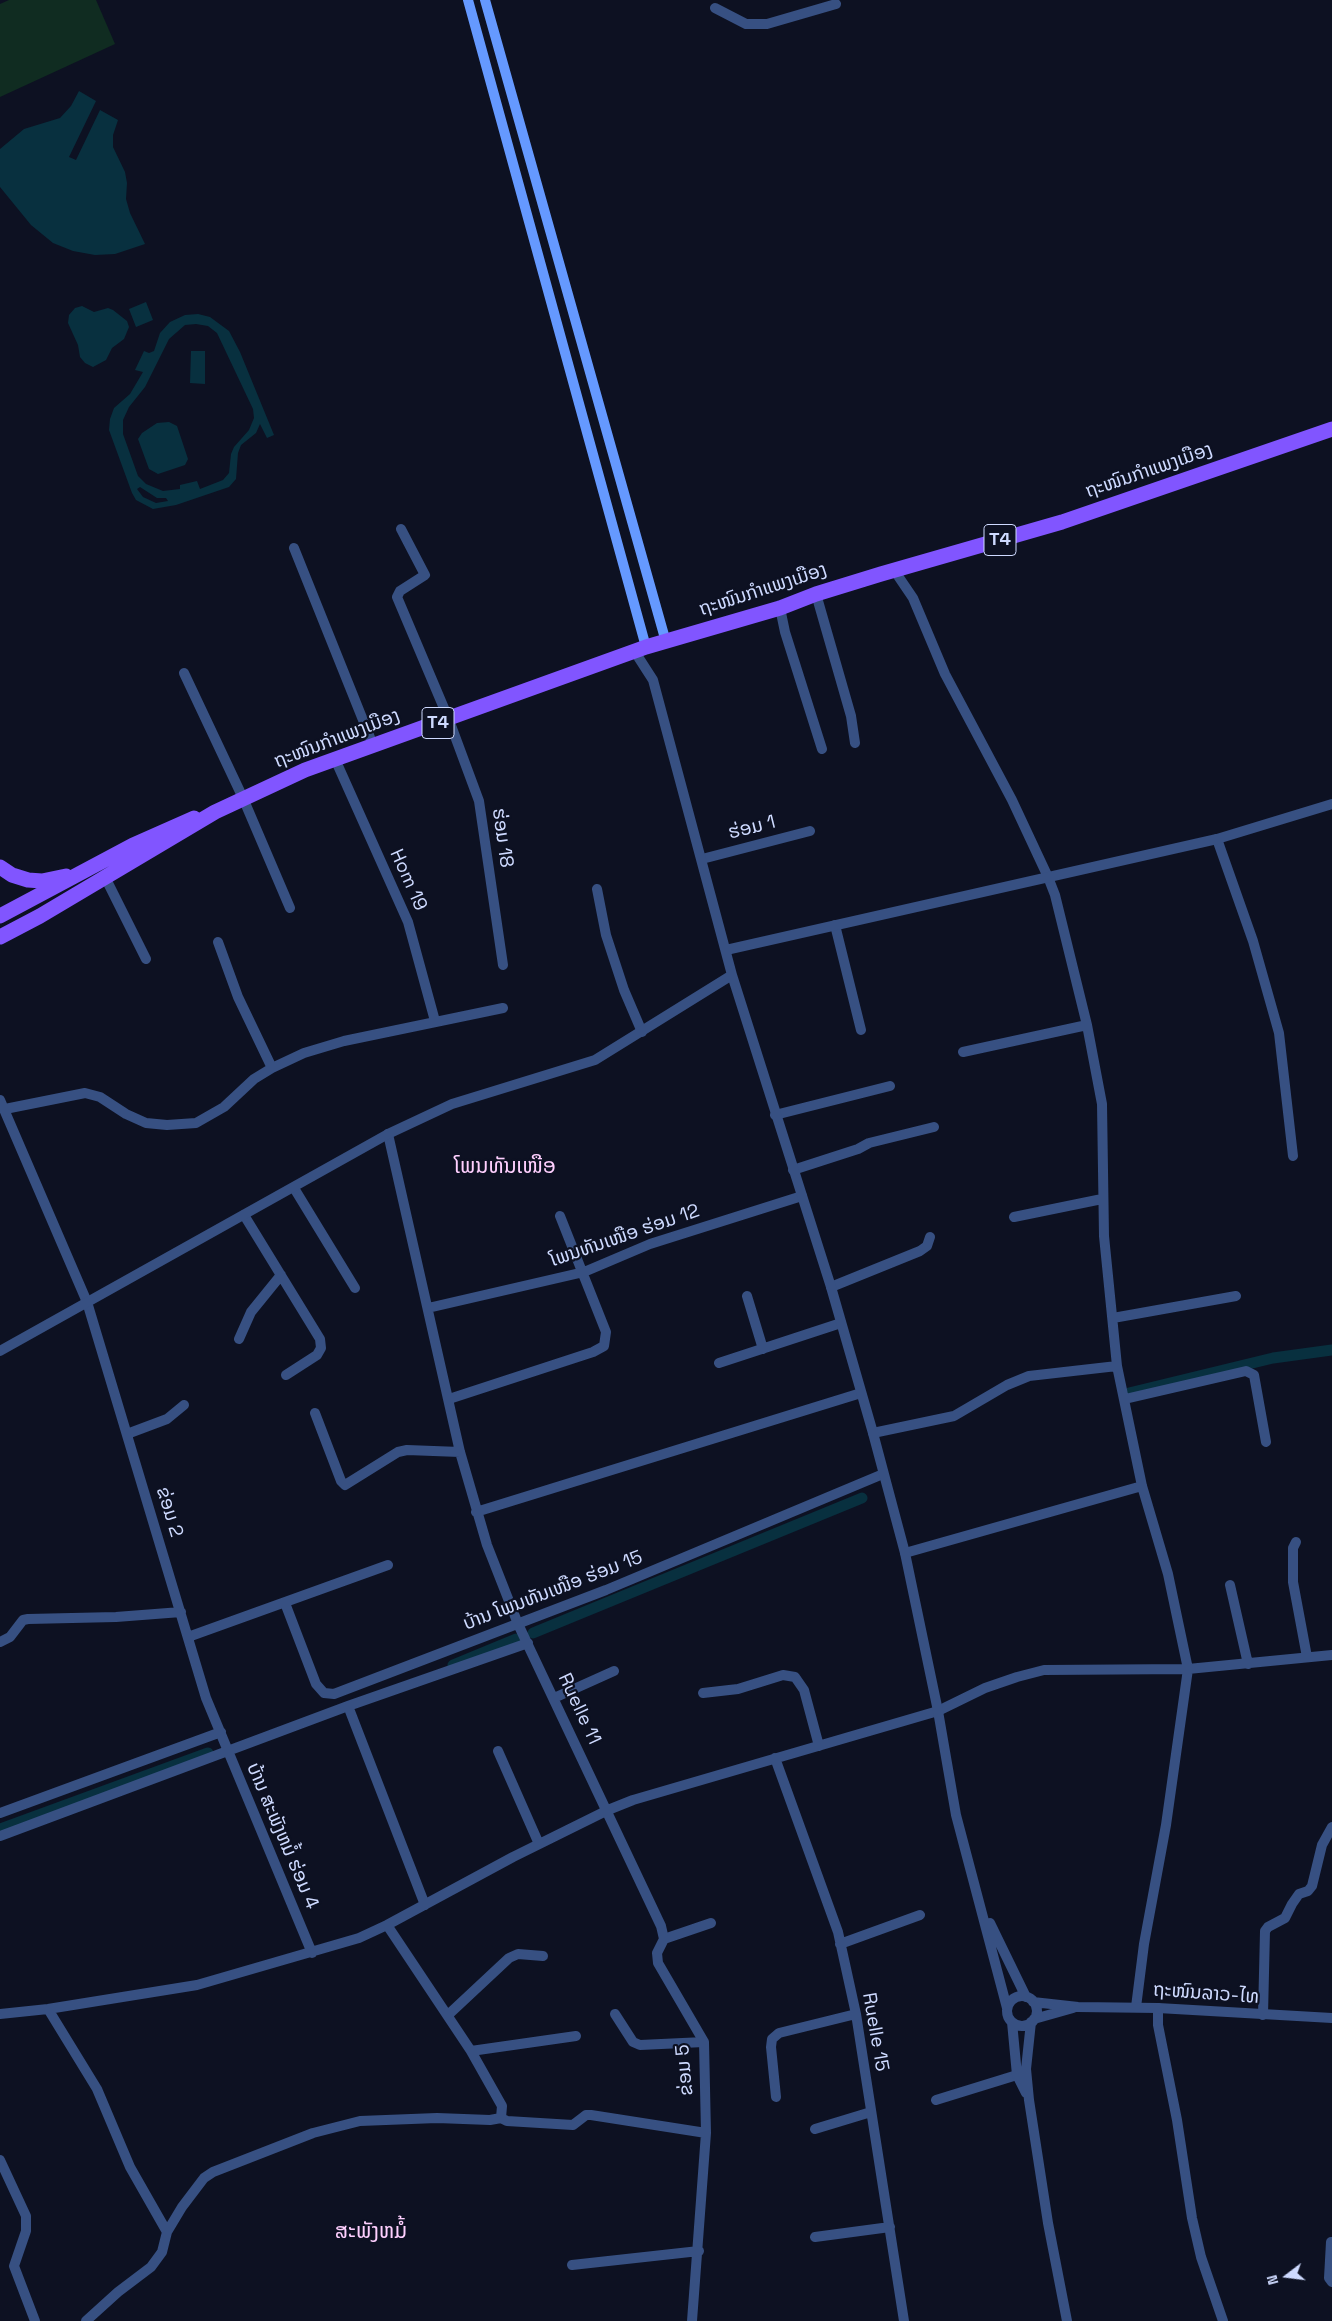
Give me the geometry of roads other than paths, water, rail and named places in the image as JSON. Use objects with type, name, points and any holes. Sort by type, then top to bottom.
[{"type":"main road","points":[[468,0],[640,650]]},
{"type":"main road","points":[[485,0],[666,642]]},
{"type":"main road","name":"ຖະໜົນກຳແພງເມືອງ","points":[[0,937],[215,812],[243,798],[374,744],[449,720],[640,650],[780,608],[816,594],[894,570],[1062,522],[1332,430]]},
{"type":"main road","name":"ຖະໜົນກຳແພງເມືອງ","points":[[4,914],[173,826],[215,812]]},
{"type":"main road","points":[[0,867],[12,875],[28,880],[42,881],[85,871]]},
{"type":"street","points":[[715,8],[746,24],[767,24],[836,4]]},
{"type":"street","name":"ຮ່ອມ 18","points":[[401,530],[425,576],[400,591],[397,597],[449,720],[480,801],[503,966]]},
{"type":"street","points":[[294,548],[374,744]]},
{"type":"street","points":[[894,570],[913,598],[945,674],[1012,800],[1048,877],[1055,895],[1087,1025],[1102,1104],[1104,1236],[1117,1366],[1142,1486],[1168,1574],[1188,1669],[1166,1824],[1144,1944],[1136,2007]]},
{"type":"street","points":[[816,594],[851,716],[855,743]]},
{"type":"street","points":[[780,608],[822,748]]},
{"type":"street","points":[[640,650],[653,680],[732,974],[775,1115],[831,1287],[884,1474],[905,1553],[938,1711],[956,1815],[1009,2018],[1012,2022],[1017,2075],[1029,2100]]},
{"type":"street","points":[[184,673],[243,798],[290,908]]},
{"type":"street","name":"Hom 19","points":[[335,759],[408,922],[435,1021]]},
{"type":"street","points":[[726,950],[1217,839],[1332,804]]},
{"type":"street","name":"ຮ່ອມ 1","points":[[702,859],[810,831]]},
{"type":"street","points":[[1217,839],[1253,941],[1279,1033],[1293,1156]]},
{"type":"street","points":[[105,877],[146,959]]},
{"type":"street","points":[[597,889],[606,935],[624,990],[642,1032]]},
{"type":"street","points":[[4,914],[16,929]]},
{"type":"street","points":[[836,925],[861,1030]]},
{"type":"street","points":[[218,942],[238,997],[272,1068]]},
{"type":"street","points":[[0,1351],[388,1134],[452,1104],[595,1060],[732,974]]},
{"type":"street","points":[[2,1104],[84,1093],[100,1097],[126,1114],[146,1123],[182,1125],[196,1123],[224,1107],[254,1079],[272,1068],[304,1054],[344,1041],[503,1008]]},
{"type":"street","points":[[963,1052],[1087,1025]]},
{"type":"street","points":[[775,1115],[890,1086]]},
{"type":"street","name":"ຂ່ອມ 2","points":[[2,1104],[87,1302],[206,1698],[220,1732]]},
{"type":"street","points":[[793,1170],[858,1149],[869,1143],[934,1127]]},
{"type":"street","name":"Ruelle 11","points":[[388,1134],[460,1452],[476,1512],[518,1624],[608,1810]]},
{"type":"street","points":[[294,1188],[355,1288]]},
{"type":"street","name":"ໂພນທັນເໜືອ ຮ່ອມ 12","points":[[428,1308],[584,1272],[650,1244],[802,1196]]},
{"type":"street","points":[[1014,1217],[1102,1199]]},
{"type":"street","points":[[244,1215],[320,1339],[321,1344],[317,1355],[286,1375]]},
{"type":"street","points":[[449,1398],[592,1352],[604,1346],[606,1332],[584,1272],[560,1216]]},
{"type":"street","points":[[831,1287],[920,1251],[927,1246],[930,1237]]},
{"type":"street","points":[[239,1339],[244,1324],[251,1312],[281,1275]]},
{"type":"street","points":[[747,1296],[763,1349]]},
{"type":"street","points":[[1112,1318],[1236,1296]]},
{"type":"street","points":[[719,1363],[840,1323]]},
{"type":"street","points":[[873,1433],[954,1416],[1007,1385],[1030,1376],[1117,1366]]},
{"type":"street","points":[[1125,1399],[1246,1371],[1254,1375],[1266,1442]]},
{"type":"street","points":[[476,1512],[861,1394]]},
{"type":"street","points":[[127,1434],[167,1419],[184,1406]]},
{"type":"street","points":[[315,1413],[341,1481],[345,1485],[398,1452],[408,1450],[460,1452]]},
{"type":"street","name":"ບ້ານ ໂພນທັນເໜືອ ຮ່ອມ 15","points":[[285,1603],[316,1684],[324,1693],[334,1694],[615,1586],[884,1474]]},
{"type":"street","points":[[905,1553],[1142,1486]]},
{"type":"street","points":[[1296,1542],[1294,1548],[1293,1582],[1307,1657]]},
{"type":"street","points":[[188,1637],[388,1564]]},
{"type":"street","points":[[1230,1585],[1248,1664]]},
{"type":"street","points":[[0,1642],[10,1637],[23,1620],[28,1619],[116,1617],[181,1612]]},
{"type":"street","points":[[0,1836],[348,1706],[528,1643]]},
{"type":"street","points":[[0,2014],[48,2009],[197,1985],[359,1938],[608,1810],[657,1792],[938,1711],[986,1688],[1017,1677],[1044,1670],[1188,1669],[1332,1655]]},
{"type":"street","points":[[554,1698],[614,1671]]},
{"type":"street","points":[[703,1693],[738,1689],[783,1675],[795,1677],[804,1690],[819,1746]]},
{"type":"street","points":[[348,1706],[425,1905]]},
{"type":"street","points":[[0,1813],[220,1732]]},
{"type":"street","name":"ບ້ານ ສະພັງຫມໍ້ ຮ່ອມ 4","points":[[220,1732],[312,1953]]},
{"type":"street","points":[[498,1751],[539,1844]]},
{"type":"street","name":"Ruelle 15","points":[[775,1758],[840,1944],[856,2014],[904,2321]]},
{"type":"street","points":[[608,1810],[661,1926],[664,1939],[711,1923]]},
{"type":"street","points":[[1263,2015],[1265,1931],[1268,1927],[1285,1918],[1299,1894],[1308,1891],[1312,1886],[1322,1845],[1332,1827]]},
{"type":"street","points":[[978,1895],[1036,2010],[1032,2020],[1026,2069],[1029,2100],[1048,2223],[1068,2321]]},
{"type":"street","points":[[840,1944],[920,1915]]},
{"type":"street","points":[[387,1925],[471,2051],[502,2106],[501,2118]]},
{"type":"street","name":"ຂ່ອມ 5","points":[[664,1939],[657,1953],[658,1963],[704,2042],[706,2133],[699,2251],[692,2321]]},
{"type":"street","points":[[448,2015],[509,1958],[518,1954],[543,1956]]},
{"type":"street","points":[[1007,2008],[1016,1997],[1029,1999]]},
{"type":"street","name":"ຖະໜົນລາວ-ໄທ","points":[[1029,1999],[1078,2007],[1136,2007],[1332,2018]]},
{"type":"street","name":"ຖະໜົນລາວ-ໄທ","points":[[1032,2020],[1078,2007]]},
{"type":"street","points":[[1158,2008],[1158,2026],[1177,2120],[1192,2218],[1201,2257],[1223,2321]]},
{"type":"street","points":[[48,2009],[97,2089],[130,2167],[167,2232]]},
{"type":"street","points":[[615,2014],[633,2042],[640,2045],[704,2042]]},
{"type":"street","points":[[776,2097],[771,2047],[772,2039],[779,2033],[856,2014]]},
{"type":"street","points":[[1012,2022],[1021,2026],[1032,2020]]},
{"type":"street","points":[[471,2051],[576,2036]]},
{"type":"street","points":[[936,2100],[1017,2075]]},
{"type":"street","points":[[815,2129],[871,2112]]},
{"type":"street","points":[[86,2321],[118,2292],[151,2267],[166,2244],[167,2232],[182,2207],[204,2178],[213,2172],[312,2133],[360,2121],[430,2118],[490,2120],[501,2118],[507,2121],[573,2125],[586,2115],[706,2133]]},
{"type":"street","points":[[0,2160],[26,2216],[26,2231],[14,2266],[35,2321]]},
{"type":"street","points":[[815,2237],[890,2228]]},
{"type":"street","points":[[1331,2242],[1328,2278],[1332,2282]]},
{"type":"street","points":[[572,2265],[699,2251]]},
{"type":"water","points":[[79,91],[96,101],[69,157],[76,160],[100,110],[118,120],[113,135],[113,147],[125,172],[127,183],[126,199],[130,213],[145,244],[115,254],[95,255],[73,251],[53,243],[31,225],[0,187],[0,149],[24,129],[60,118],[71,106]]},
{"type":"water","points":[[146,302],[153,320],[136,327],[129,309]]},
{"type":"water","points":[[82,306],[94,312],[108,308],[113,310],[127,321],[129,327],[124,339],[112,348],[106,360],[93,367],[85,363],[80,357],[78,345],[68,323],[69,315],[75,308]]},
{"type":"water","points":[[198,314],[210,317],[229,331],[240,352],[274,435],[267,438],[260,424],[256,433],[241,445],[238,453],[236,479],[229,487],[176,505],[153,509],[136,500],[132,493],[109,430],[110,419],[114,408],[130,394],[143,372],[135,370],[144,351],[149,353],[154,351],[160,333],[170,322],[185,315]],"holes":[[[185,325],[208,326],[217,333],[253,409],[254,418],[249,430],[234,447],[231,454],[229,473],[223,480],[200,489],[197,481],[180,485],[180,489],[163,491],[146,484],[138,476],[123,434],[123,420],[129,407],[145,387],[169,339]],[[140,487],[157,498],[166,498],[168,501],[156,503],[143,497],[137,489]]]},
{"type":"water","points":[[191,351],[205,351],[205,384],[190,383]]},
{"type":"water","points":[[169,422],[177,426],[188,459],[185,465],[158,474],[149,469],[138,439],[142,433],[157,423]]},
{"type":"waterway","points":[[1129,1393],[1273,1358],[1332,1350]]},
{"type":"waterway","points":[[533,1633],[862,1498]]},
{"type":"waterway","points":[[453,1665],[516,1639]]},
{"type":"waterway","points":[[0,1829],[208,1753]]},
{"type":"district","name":"ໂພນທັນເໜືອ","points":[[505,1167]]},
{"type":"district","name":"ສະພັງຫມໍ້","points":[[371,2232]]}]
